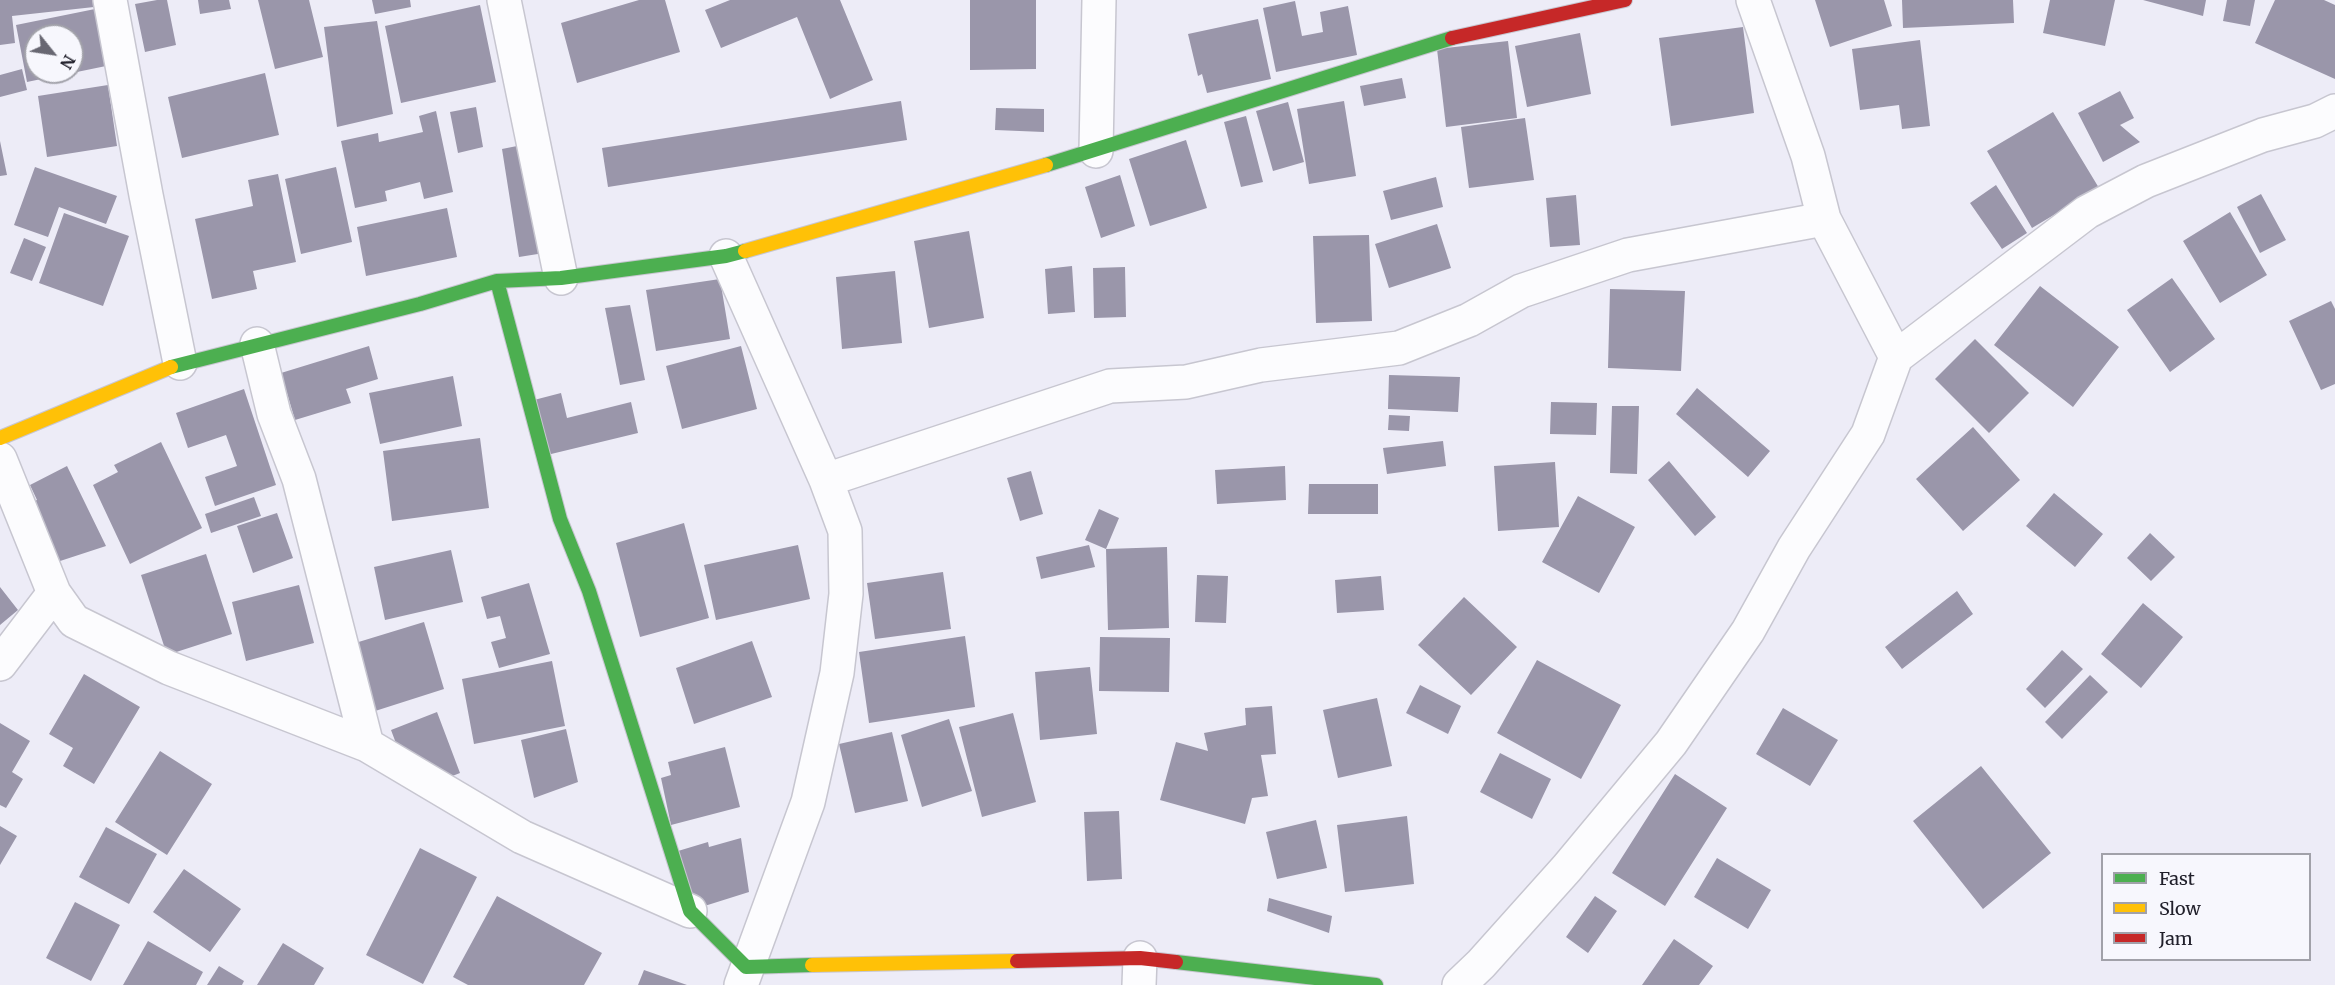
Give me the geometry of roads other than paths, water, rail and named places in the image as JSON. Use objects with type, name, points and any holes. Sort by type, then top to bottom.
[{"type":"street","points":[[110,0],[180,363]]},
{"type":"street","points":[[504,0],[561,278]]},
{"type":"street","points":[[1096,151],[1099,0]]},
{"type":"street","points":[[0,438],[180,363],[420,304],[497,281],[561,278],[726,256],[1096,151],[1443,40],[1626,0]]},
{"type":"street","points":[[1753,0],[1808,156],[1824,219],[1896,357]]},
{"type":"street","points":[[1459,985],[1481,964],[1574,861],[1671,742],[1748,632],[1794,548],[1868,434],[1896,357],[2087,212],[2146,181],[2263,135],[2314,120],[2335,111]]},
{"type":"street","points":[[826,480],[1110,386],[1186,382],[1261,365],[1399,348],[1469,320],[1521,291],[1628,255],[1824,219]]},
{"type":"street","points":[[726,256],[826,480],[845,531],[846,594],[837,673],[808,802],[743,976]]},
{"type":"street","points":[[497,281],[560,519],[590,591],[690,911],[743,976]]},
{"type":"street","points":[[257,344],[274,414],[299,479],[367,745]]},
{"type":"street","points":[[0,459],[54,593],[74,621],[169,668],[367,745],[522,837],[690,911]]},
{"type":"street","points":[[0,664],[54,593]]},
{"type":"street","points":[[743,976],[1139,972],[1376,985]]}]
